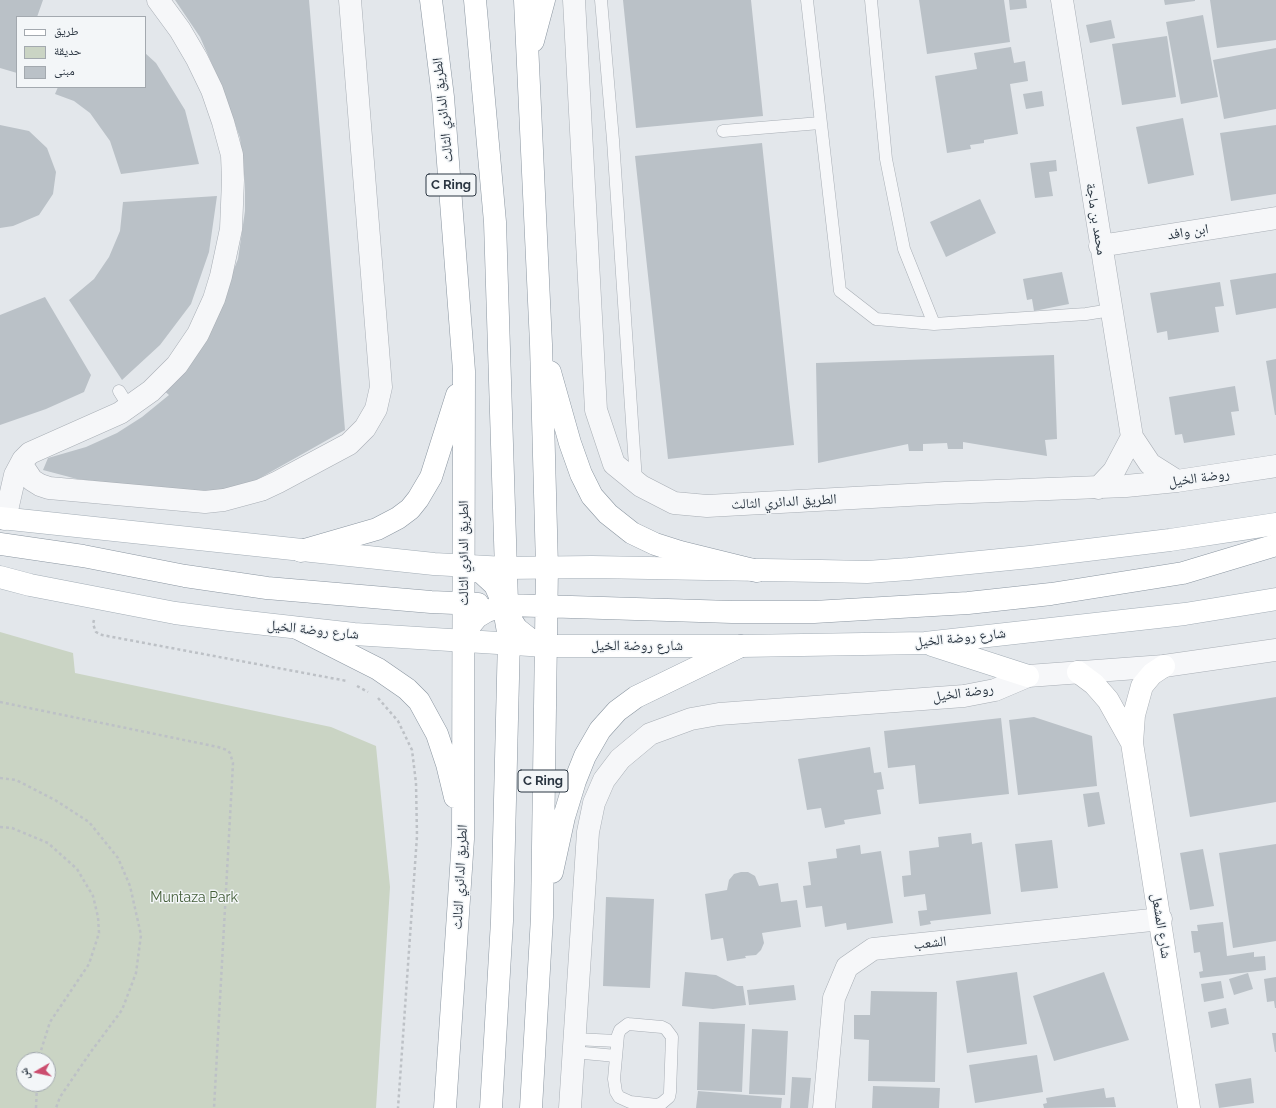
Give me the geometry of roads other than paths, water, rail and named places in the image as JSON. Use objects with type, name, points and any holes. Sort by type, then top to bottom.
[{"type":"main road","name":"الطريق الدائري الثالث","points":[[431,0],[443,96],[464,371],[463,839],[445,1108]]},
{"type":"main road","points":[[475,0],[495,222],[505,604],[509,644],[502,922],[491,1108]]},
{"type":"main road","name":"C Ring","points":[[525,0],[542,344],[547,567],[542,916],[531,1108]]},
{"type":"main road","points":[[528,55],[544,0]]},
{"type":"main road","points":[[542,344],[570,443],[581,474],[592,496],[608,514],[632,533],[655,544],[680,552],[757,571]]},
{"type":"main road","points":[[301,551],[377,529],[398,518],[410,509],[425,489],[436,464],[464,371]]},
{"type":"main road","points":[[2,518],[301,551],[464,566],[505,568],[547,567],[867,572],[1038,556],[1170,540],[1276,524]]},
{"type":"main road","points":[[0,544],[83,556],[185,576],[267,588],[464,604],[505,604],[732,612],[814,612],[968,603],[1052,594],[1176,574],[1215,565],[1276,545]]},
{"type":"main road","points":[[464,566],[490,578],[505,604],[511,620],[517,630],[531,640],[546,646]]},
{"type":"main road","points":[[463,642],[468,628],[477,617],[487,611],[505,604],[520,601],[533,595],[542,583],[547,567]]},
{"type":"main road","name":"شارع روضة الخيل","points":[[0,578],[175,613],[362,635],[546,646],[741,646],[925,643],[1185,614],[1276,599]]},
{"type":"main road","points":[[297,628],[389,675],[407,689],[419,701],[437,734],[447,764],[463,839]]},
{"type":"main road","points":[[925,643],[1028,676]]},
{"type":"main road","points":[[542,916],[564,817],[575,781],[585,756],[600,730],[617,711],[636,697],[741,646]]},
{"type":"main road","name":"شارع المشعل","points":[[1164,666],[1152,674],[1142,686],[1134,715],[1132,743],[1161,919],[1189,1108]]},
{"type":"main road","name":"شارع المشعل","points":[[1078,672],[1108,700],[1132,743]]},
{"type":"street","points":[[2,518],[15,475],[22,460],[30,453],[120,413],[124,399],[151,391],[177,365],[198,334],[214,299],[221,276],[231,229],[233,204],[232,155],[223,122],[197,59],[180,30],[158,0]]},
{"type":"street","points":[[22,460],[24,468],[32,480],[49,488],[205,502],[224,500],[261,490],[349,444],[365,428],[376,409],[381,387],[350,0]]},
{"type":"street","name":"الطريق الدائري الثالث","points":[[574,0],[596,410],[614,464],[636,481],[674,503],[707,506],[945,493],[1098,488]]},
{"type":"street","name":"محمد بن ماجة","points":[[1062,0],[1100,246],[1132,437],[1150,464],[1177,481]]},
{"type":"street","name":"ابن وافد","points":[[1100,246],[1276,218]]},
{"type":"street","points":[[1098,488],[1114,472],[1132,437]]},
{"type":"street","name":"روضة الخيل","points":[[1098,488],[1177,481],[1276,466]]},
{"type":"street","name":"روضة الخيل","points":[[574,1045],[588,832],[594,803],[604,780],[620,759],[650,734],[691,719],[719,714],[964,696],[995,690],[1028,676],[1164,666],[1276,650]]},
{"type":"street","name":"الشعب","points":[[824,1108],[834,998],[847,968],[873,950],[1161,919]]},
{"type":"street","points":[[570,1108],[574,1045]]},
{"type":"lane","points":[[601,0],[613,148],[636,481]]},
{"type":"lane","points":[[807,0],[840,292],[876,319],[934,324],[1086,314],[1111,310]]},
{"type":"lane","points":[[870,0],[886,159],[904,249],[934,324]]},
{"type":"lane","points":[[723,131],[820,123]]},
{"type":"lane","points":[[628,1024],[662,1027],[670,1032],[673,1042],[670,1092],[666,1101],[657,1105],[652,1105],[630,1102],[619,1097],[613,1086],[616,1056],[617,1041],[620,1030],[628,1024]]},
{"type":"lane","points":[[574,1045],[617,1041]]},
{"type":"lane","points":[[574,1045],[616,1056]]},
{"type":"park label","name":"Muntaza Park","points":[[194,898]]}]
